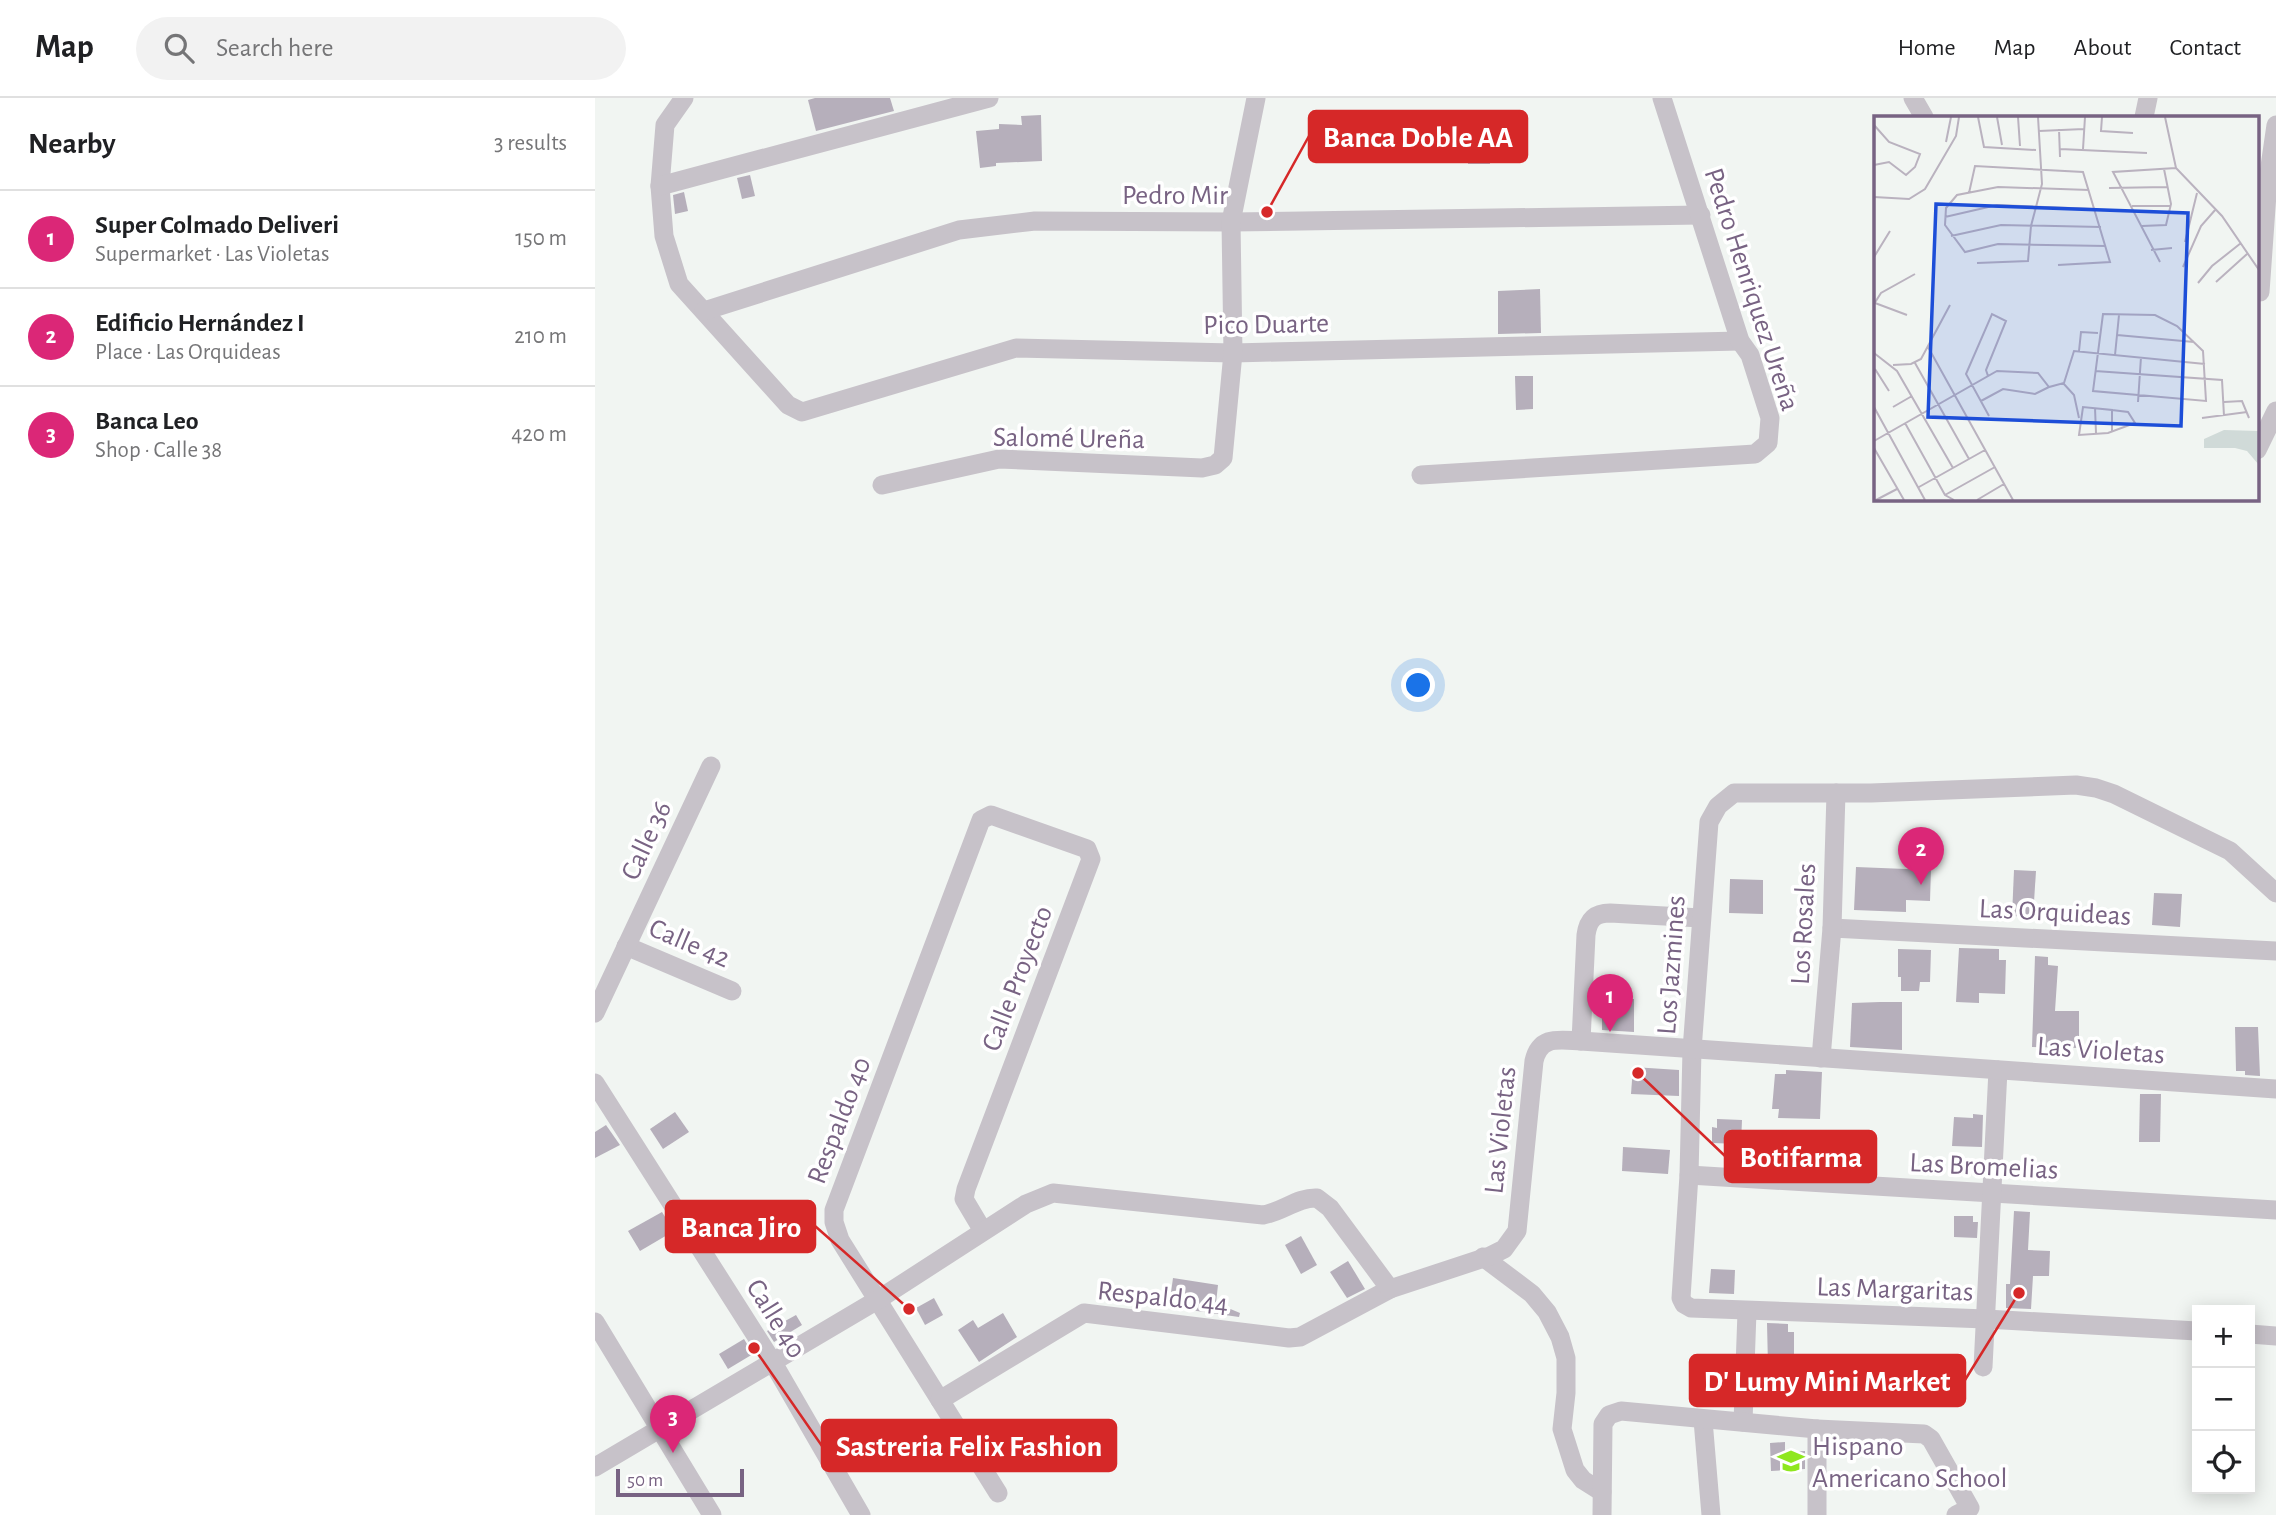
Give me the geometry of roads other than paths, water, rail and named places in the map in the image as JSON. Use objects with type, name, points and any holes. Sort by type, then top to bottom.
[{"type":"street","points":[[684,98],[665,125],[660,186],[664,236],[679,284],[703,311]]},
{"type":"street","points":[[660,186],[989,98]]},
{"type":"street","points":[[1233,353],[1231,222],[1256,98]]},
{"type":"street","name":"Pedro Henriquez Ureña","points":[[1421,475],[1755,454],[1768,443],[1770,418],[1749,355],[1740,341],[1662,98]]},
{"type":"street","points":[[1913,98],[1923,116]]},
{"type":"street","points":[[2144,116],[2148,98]]},
{"type":"street","points":[[2260,292],[2268,180],[2276,125]]},
{"type":"street","name":"Pedro Mir","points":[[703,311],[959,230],[1035,220],[1231,222],[1701,215]]},
{"type":"street","name":"Pico Duarte","points":[[703,311],[788,405],[802,412],[1016,348],[1233,353],[1740,341]]},
{"type":"street","name":"Salomé Ureña","points":[[882,485],[999,458],[1202,468],[1215,465],[1223,457],[1233,353]]},
{"type":"street","points":[[2259,446],[2276,411]]},
{"type":"street","name":"Calle 36","points":[[595,1013],[711,766]]},
{"type":"street","points":[[1836,793],[2076,785],[2096,788],[2114,794],[2230,851],[2276,893]]},
{"type":"street","name":"Los Jazmines","points":[[1681,1298],[1689,1175],[1692,1050],[1709,822],[1718,806],[1734,793],[1836,793]]},
{"type":"street","name":"Los Rosales","points":[[1821,1058],[1832,928],[1836,793]]},
{"type":"street","name":"Calle Proyecto","points":[[981,820],[991,816],[1087,849],[1091,859],[966,1189],[964,1199],[983,1231]]},
{"type":"street","name":"Respaldo 40","points":[[981,820],[834,1210],[834,1222],[840,1240],[998,1493]]},
{"type":"street","points":[[1581,1041],[1587,935],[1588,925],[1593,917],[1610,913],[1701,918]]},
{"type":"street","name":"Las Orquideas","points":[[1832,928],[2276,951]]},
{"type":"street","name":"Calle 42","points":[[626,946],[732,991]]},
{"type":"street","name":"Las Violetas","points":[[1390,1289],[1504,1249],[1517,1231],[1536,1050],[1545,1042],[1581,1041],[2276,1089]]},
{"type":"street","points":[[1983,1367],[1998,1070]]},
{"type":"street","name":"Calle 40","points":[[595,1083],[772,1361],[861,1515]]},
{"type":"street","name":"Las Bromelias","points":[[1689,1175],[2276,1210]]},
{"type":"street","points":[[595,1467],[879,1299],[1042,1196],[1062,1192],[1263,1215],[1302,1200],[1317,1198],[1330,1208],[1390,1289]]},
{"type":"street","points":[[1483,1257],[1532,1294],[1547,1311],[1560,1337],[1566,1358],[1562,1429],[1565,1441],[1575,1470],[1583,1480],[1602,1492]]},
{"type":"street","name":"Respaldo 44","points":[[940,1400],[1084,1314],[1289,1338],[1300,1337],[1390,1289]]},
{"type":"street","name":"Las Margaritas","points":[[1681,1298],[1684,1304],[1691,1308],[1747,1312],[1986,1319],[2192,1331]]},
{"type":"street","points":[[1743,1422],[1747,1312]]},
{"type":"street","points":[[595,1322],[712,1515]]},
{"type":"street","points":[[2255,1334],[2276,1336]]},
{"type":"street","points":[[1602,1515],[1603,1423],[1609,1415],[1621,1411],[1817,1429],[1924,1434],[1931,1439],[1966,1513]]},
{"type":"street","points":[[1703,1420],[1711,1515]]},
{"type":"street","points":[[1817,1429],[1817,1515]]},
{"type":"place","name":"Banca Doble AA","points":[[1267,212]]},
{"type":"place","name":"Edificio Hernández I","points":[[1921,885]]},
{"type":"place","name":"Super Colmado Deliveri","points":[[1610,1032]]},
{"type":"place","name":"Botifarma","points":[[1638,1073]]},
{"type":"place","name":"D' Lumy Mini Market","points":[[2019,1293]]},
{"type":"place","name":"Banca Jiro","points":[[909,1309]]},
{"type":"place","name":"Sastreria Felix Fashion","points":[[754,1348]]},
{"type":"place","name":"Banca Leo","points":[[673,1453]]},
{"type":"place","name":"Hispano Americano School","points":[[1791,1461]]}]
